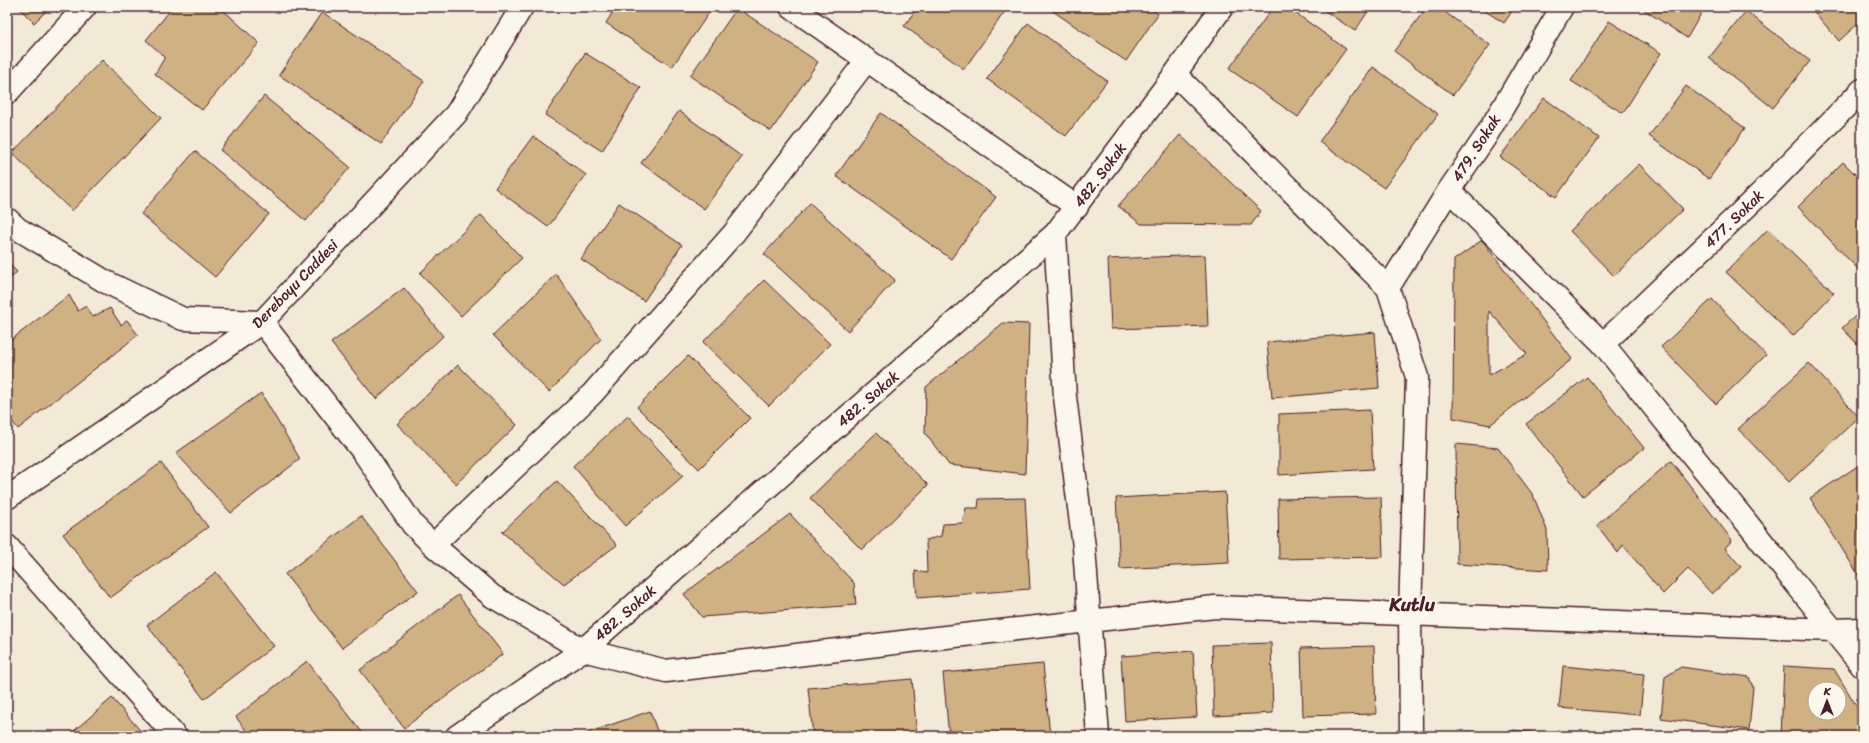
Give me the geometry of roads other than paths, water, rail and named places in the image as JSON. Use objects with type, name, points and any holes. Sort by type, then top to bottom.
[{"type":"street","points":[[7,93],[85,7]]},
{"type":"street","name":"Dereboyu Caddesi","points":[[7,498],[262,322],[456,114],[522,7]]},
{"type":"street","points":[[791,7],[1077,207]]},
{"type":"street","name":"482. Sokak","points":[[457,736],[583,650],[1055,234],[1077,207],[1175,74],[1222,7]]},
{"type":"street","name":"479. Sokak","points":[[1388,288],[1448,190],[1486,136],[1562,7]]},
{"type":"street","points":[[433,545],[592,394],[734,233],[867,60]]},
{"type":"street","points":[[1175,74],[1388,288],[1417,377],[1410,614],[1411,736]]},
{"type":"street","name":"477. Sokak","points":[[1603,344],[1858,102]]},
{"type":"street","points":[[1448,190],[1603,344],[1862,666]]},
{"type":"street","points":[[7,219],[18,228],[106,282],[183,319],[262,322],[364,453],[413,525],[433,545],[492,596],[583,650],[666,671],[902,642],[1215,607],[1833,630],[1862,629]]},
{"type":"street","points":[[1055,234],[1065,397],[1084,547],[1098,736]]},
{"type":"street","points":[[7,546],[175,736]]},
{"type":"district","name":"Kutlu","points":[[1412,604]]}]
